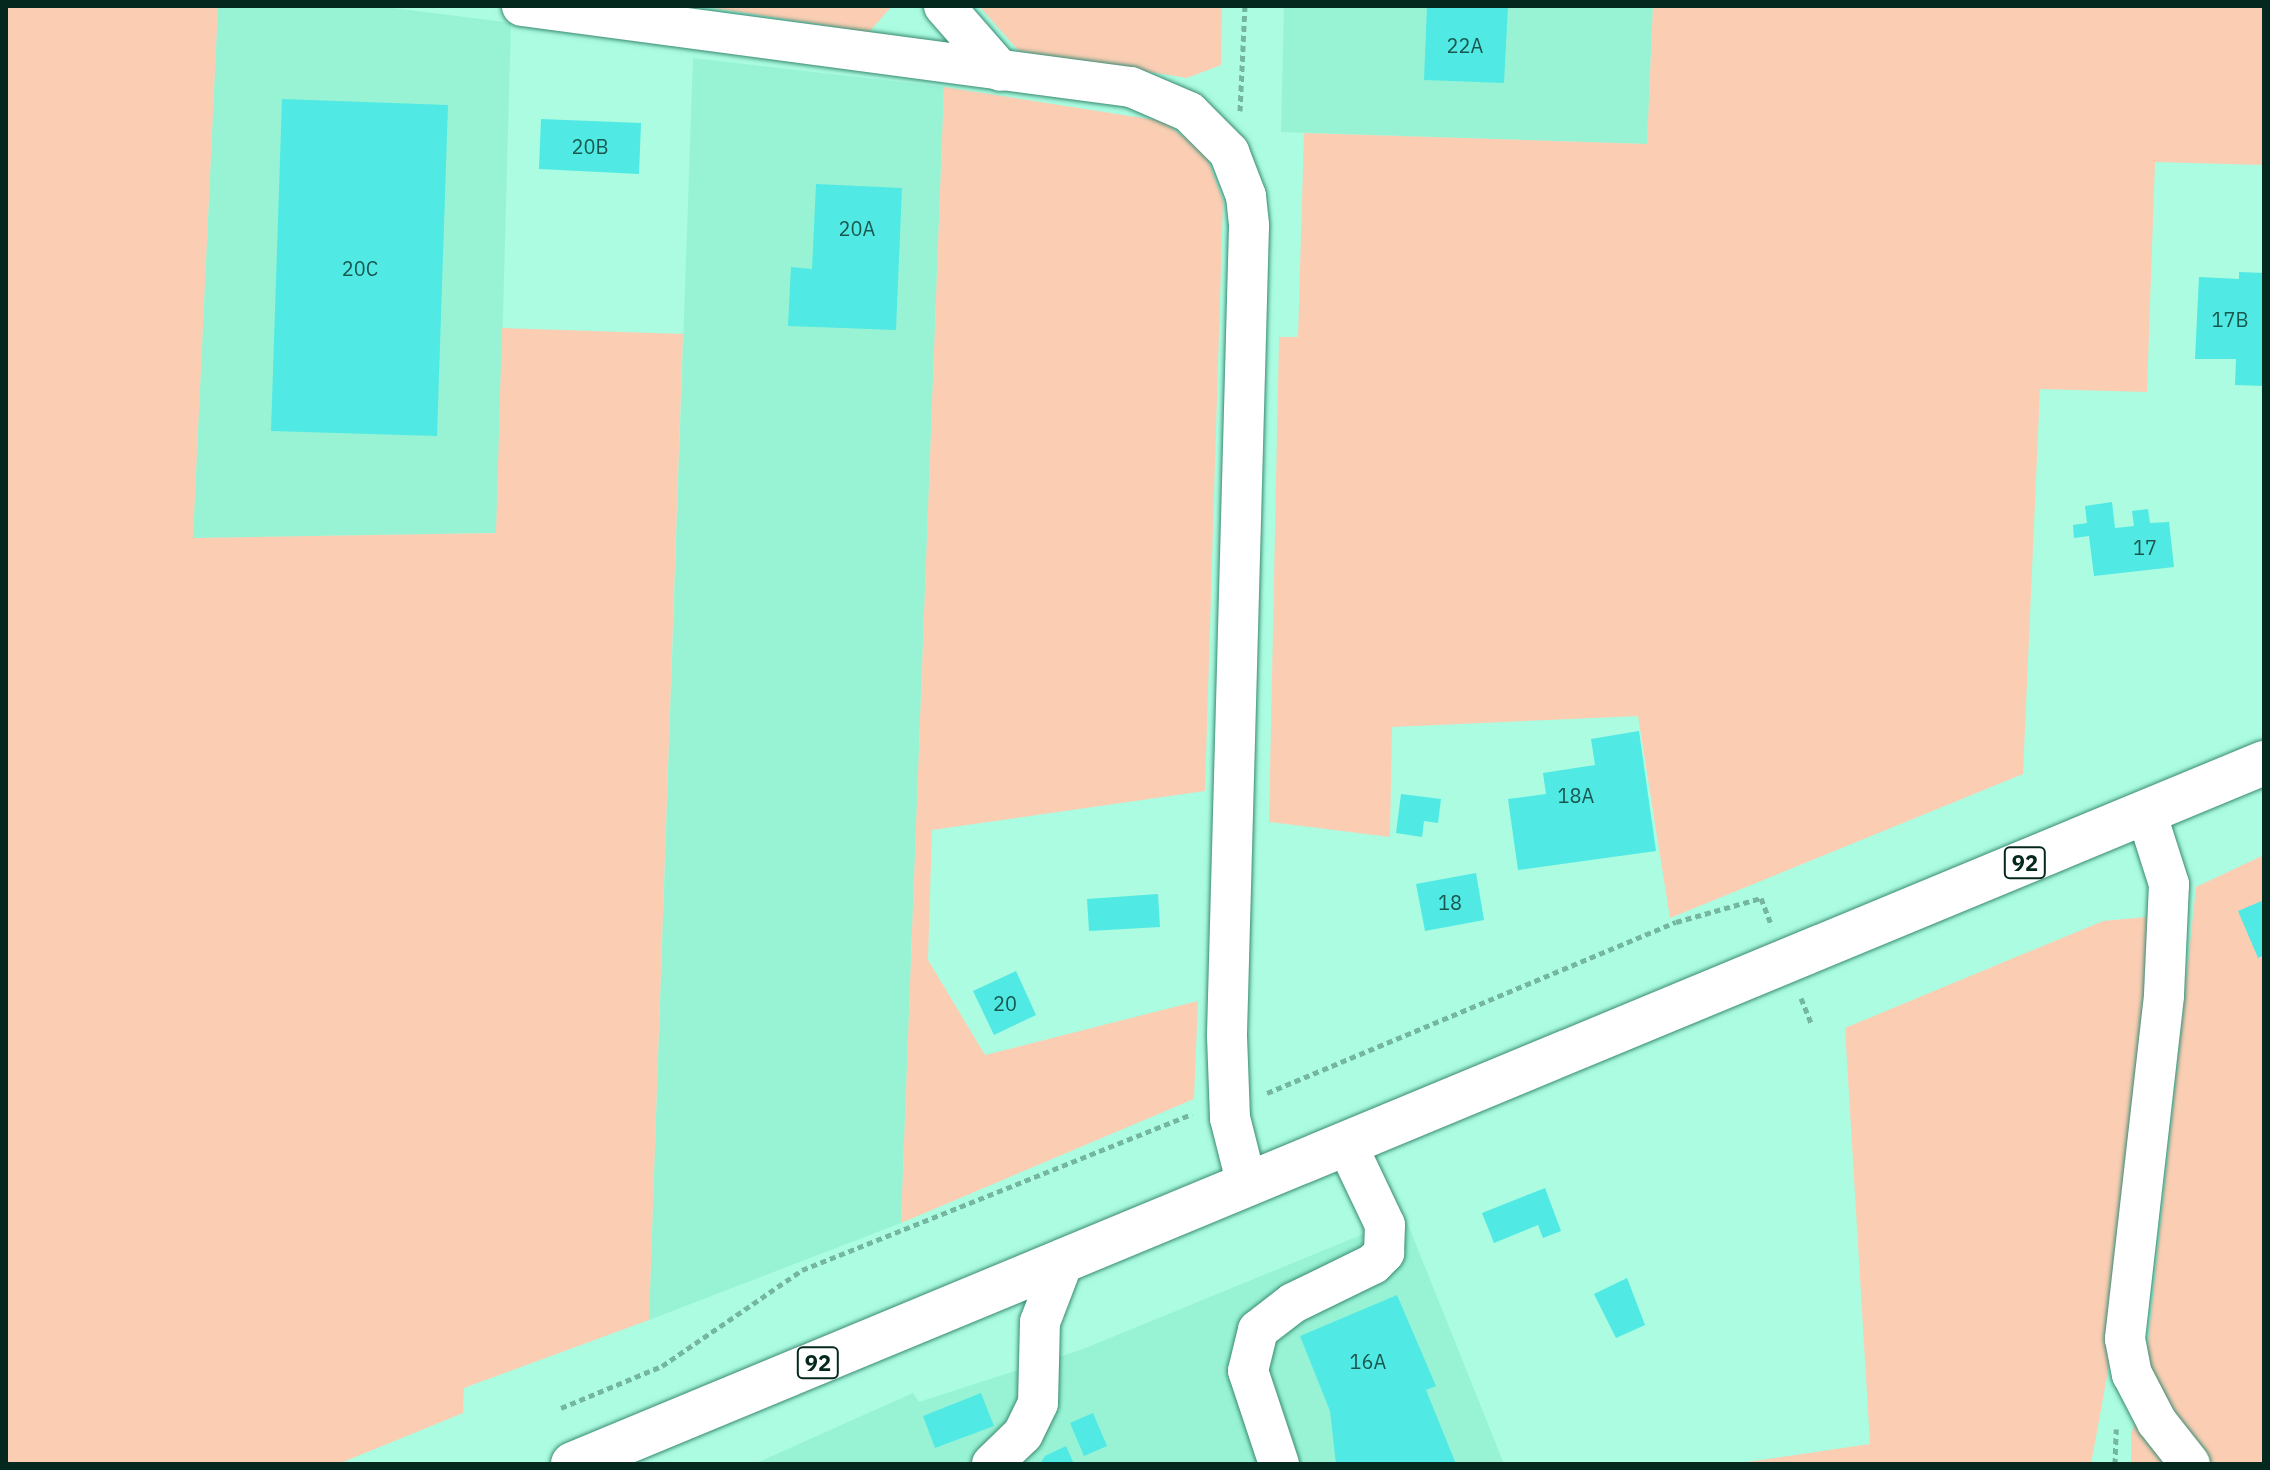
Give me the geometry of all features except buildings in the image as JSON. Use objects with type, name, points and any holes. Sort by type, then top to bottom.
[{"type":"main road","name":"92","points":[[573,1464],[2264,763]]},
{"type":"street","points":[[522,6],[1131,87],[1165,98],[1211,128],[1238,171],[1249,226],[1227,1036],[1230,1118],[1247,1185]]},
{"type":"street","points":[[944,6],[1001,71]]},
{"type":"street","points":[[2146,812],[2169,884],[2164,996],[2125,1339],[2132,1374],[2157,1422],[2190,1464]]},
{"type":"street","points":[[1279,1464],[1248,1371],[1258,1330],[1293,1303],[1373,1264],[1384,1253],[1387,1237],[1346,1143]]},
{"type":"street","points":[[992,1464],[1023,1434],[1038,1403],[1040,1322],[1063,1262]]},
{"type":"path","points":[[1238,171],[1245,6]]},
{"type":"shaded area","points":[[6,6],[218,6],[193,538],[496,533],[502,328],[683,334],[649,1320],[464,1388],[463,1413],[338,1464],[6,1464]]},
{"type":"shaded area","points":[[218,6],[377,6],[511,23],[497,533],[193,538]]},
{"type":"shaded area","points":[[700,6],[892,6],[869,32]]},
{"type":"shaded area","points":[[979,6],[1222,6],[1221,65],[1187,78],[1019,51]]},
{"type":"shaded area","points":[[1284,6],[1653,6],[1647,144],[1281,132]]},
{"type":"shaded area","points":[[1653,6],[2264,6],[2264,165],[2155,162],[2147,392],[2040,389],[2023,774],[1670,918],[1638,716],[1392,727],[1390,837],[1269,822],[1279,337],[1298,337],[1304,133],[1647,144]]},
{"type":"shaded area","points":[[693,58],[944,87],[901,1223],[649,1320]]},
{"type":"shaded area","points":[[944,87],[1162,121],[1205,152],[1223,201],[1205,791],[932,830],[928,960],[985,1055],[1198,1001],[1194,1099],[901,1223]]},
{"type":"shaded area","points":[[2264,855],[2264,1464],[2210,1464],[2177,1433],[2148,1373],[2148,1343],[2196,887]]},
{"type":"shaded area","points":[[2147,917],[2152,1010],[2112,1349],[2091,1464],[1733,1464],[1870,1444],[1845,1028],[2103,921]]},
{"type":"shaded area","points":[[1405,1217],[1504,1464],[754,1464],[913,1393],[919,1402],[1083,1349]]},
{"type":"shaded area","points":[[2139,1414],[2179,1464],[2131,1464],[2131,1434]]}]
